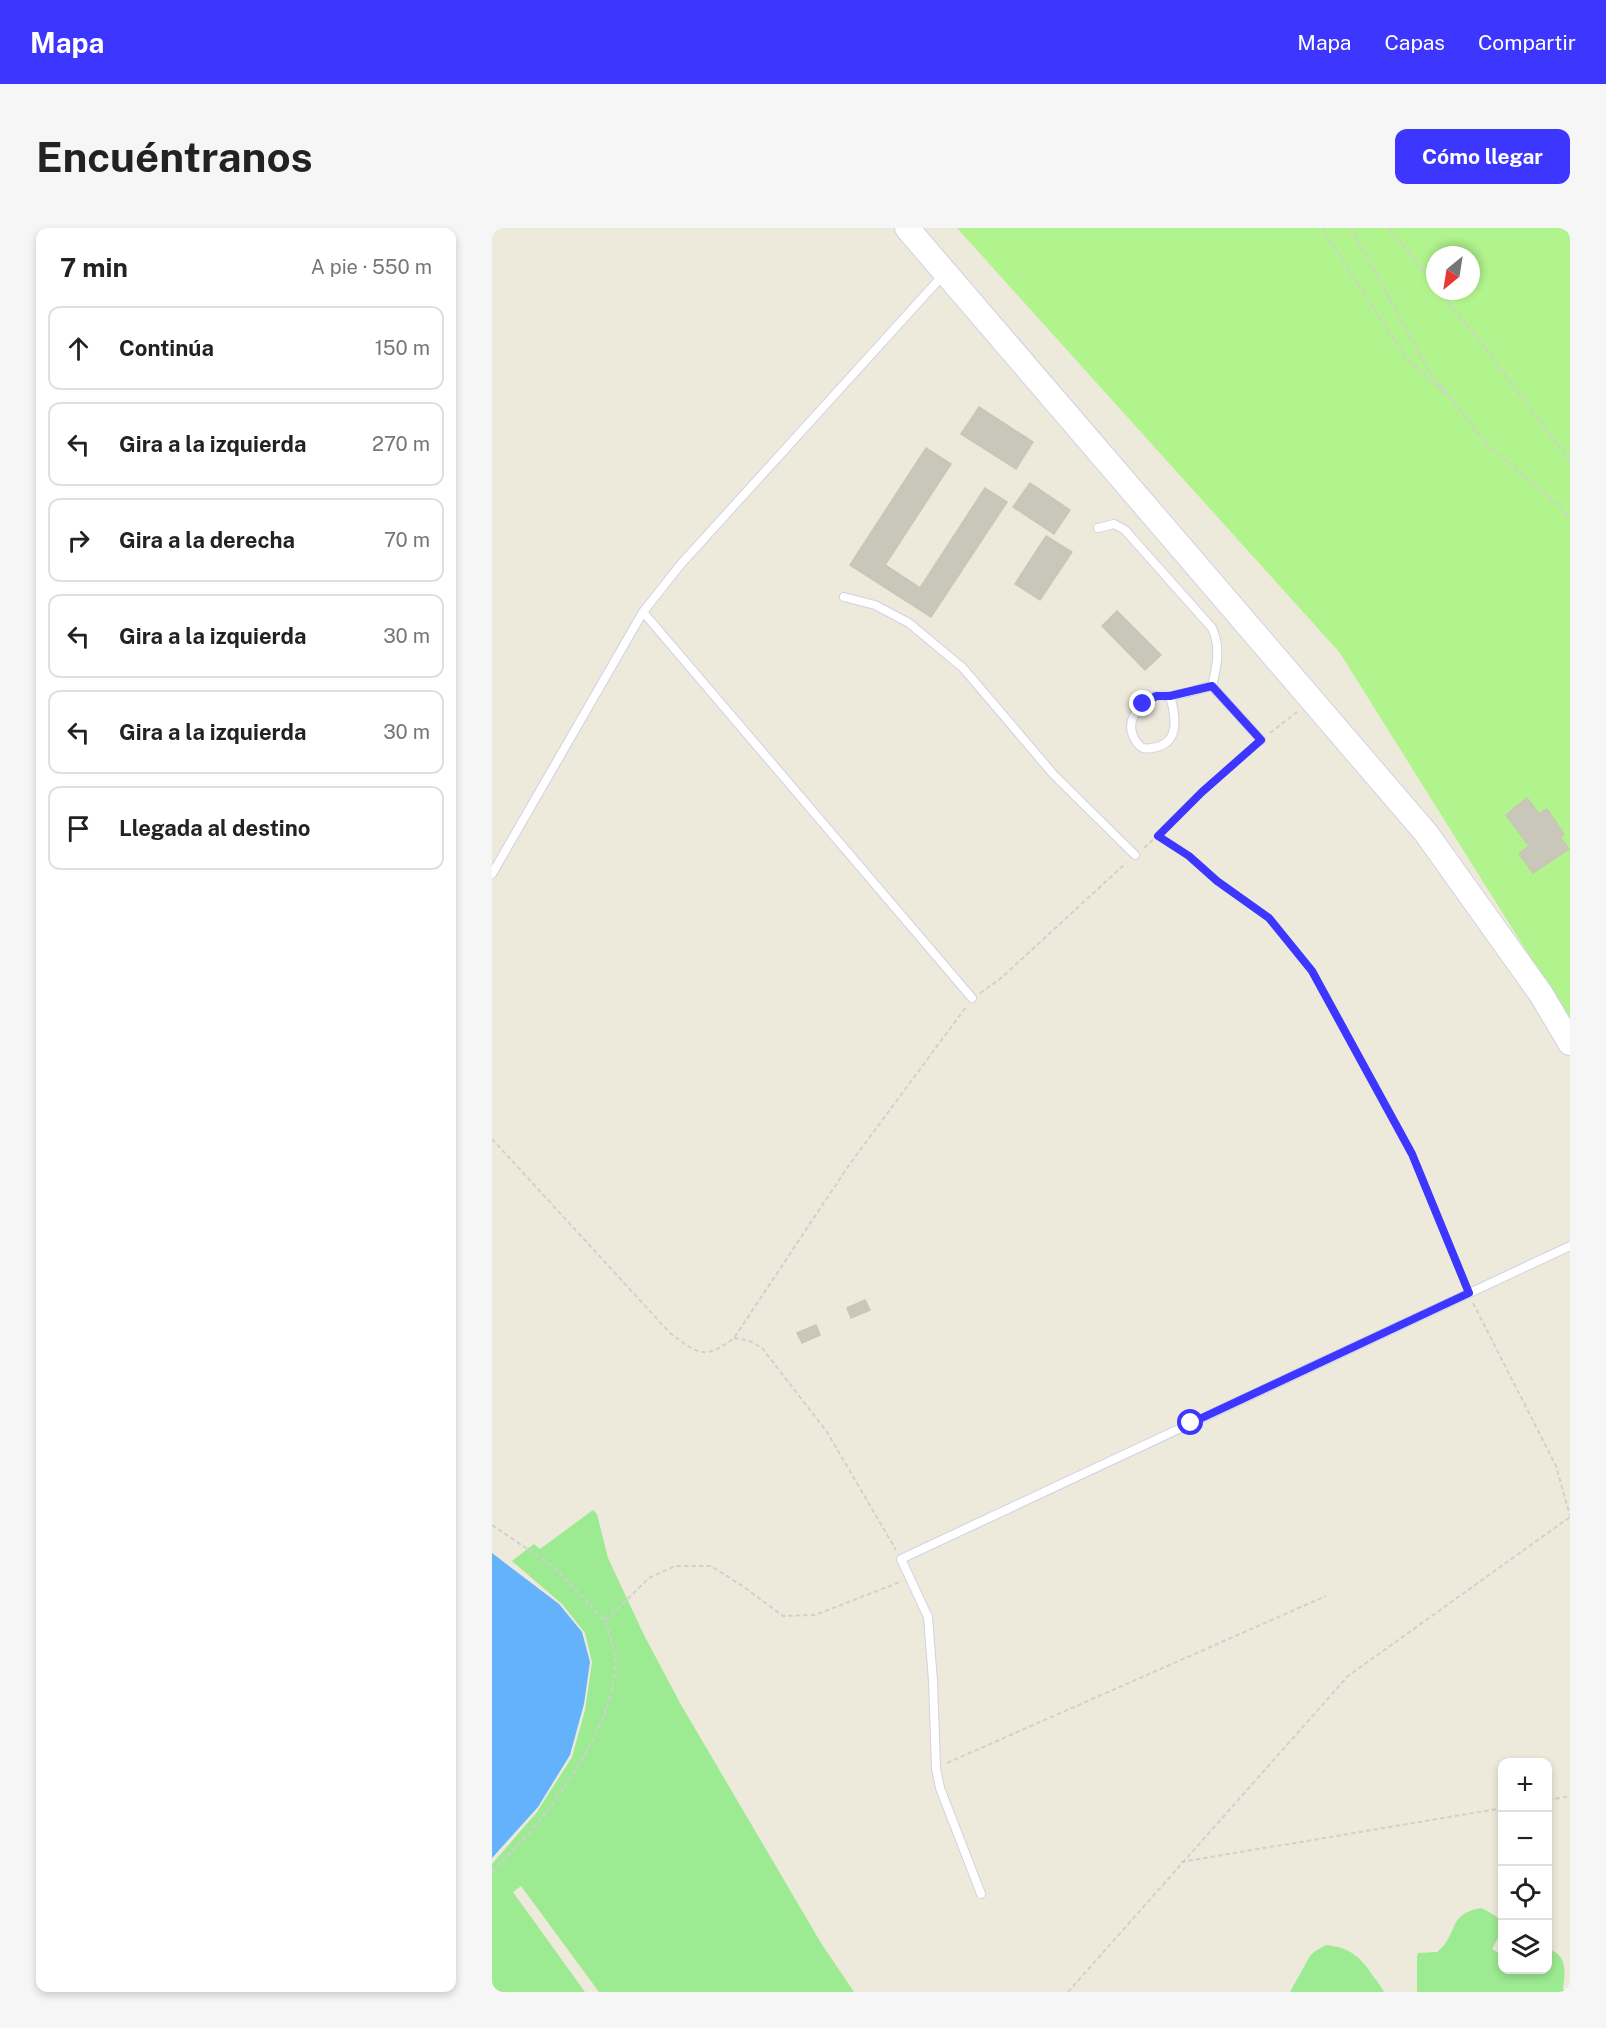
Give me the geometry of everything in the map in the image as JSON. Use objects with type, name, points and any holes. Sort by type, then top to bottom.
[{"type":"street","points":[[907,228],[1426,833],[1541,994],[1570,1043]]},
{"type":"lane","points":[[492,874],[643,612],[681,564],[945,273]]},
{"type":"lane","points":[[1098,528],[1114,524],[1125,530],[1212,628],[1218,652],[1212,686]]},
{"type":"lane","points":[[844,597],[875,604],[909,623],[963,668],[1054,775],[1135,855]]},
{"type":"lane","points":[[643,612],[972,998]]},
{"type":"lane","points":[[1170,696],[1175,712],[1175,726],[1170,738],[1161,746],[1143,748],[1131,734],[1130,724],[1136,711],[1156,696],[1170,696],[1212,686]]},
{"type":"lane","points":[[1212,686],[1261,740]]},
{"type":"lane","points":[[981,1894],[940,1788],[936,1768],[928,1617],[901,1559],[1570,1245]]},
{"type":"path","points":[[1322,228],[1406,358],[1451,399]]},
{"type":"path","points":[[1352,228],[1428,369],[1488,446],[1561,507],[1570,519]]},
{"type":"path","points":[[1389,228],[1426,275]]},
{"type":"path","points":[[1446,300],[1570,461]]},
{"type":"path","points":[[492,1139],[670,1333],[695,1351],[708,1353],[720,1348],[734,1338],[849,1165],[972,998],[1000,979],[1158,836],[1202,792],[1261,740],[1313,700]]},
{"type":"path","points":[[1068,1992],[1348,1676],[1570,1516],[1556,1466],[1469,1293],[1412,1154],[1312,971],[1269,918],[1217,881],[1189,856],[1158,836]]},
{"type":"path","points":[[734,1338],[750,1341],[762,1348],[827,1431],[901,1559]]},
{"type":"path","points":[[492,1525],[554,1567],[605,1621],[615,1660],[612,1688],[604,1716],[579,1763],[550,1808],[492,1872]]},
{"type":"path","points":[[605,1621],[649,1578],[675,1566],[711,1566],[744,1587],[783,1617],[815,1615],[909,1579]]},
{"type":"path","points":[[936,1768],[1326,1596]]},
{"type":"path","points":[[1552,1799],[1570,1796]]},
{"type":"path","points":[[1181,1862],[1498,1809]]},
{"type":"green space","points":[[957,228],[1570,228],[1570,1021],[1340,653]]},
{"type":"green space","points":[[593,1510],[597,1514],[608,1558],[644,1635],[680,1703],[821,1943],[854,1992],[599,1992],[521,1886],[513,1892],[585,1992],[492,1992],[492,1864],[537,1812],[572,1757],[585,1710],[592,1662],[585,1633],[562,1604],[512,1561],[534,1544],[540,1549]]},
{"type":"green space","points":[[1481,1908],[1498,1919],[1498,1938],[1492,1949],[1498,1952],[1498,1974],[1552,1974],[1552,1951],[1559,1955],[1564,1964],[1563,1989],[1565,1992],[1417,1992],[1418,1953],[1437,1952],[1448,1939],[1457,1920],[1470,1911]]},
{"type":"green space","points":[[1326,1945],[1341,1948],[1359,1958],[1384,1992],[1290,1992],[1310,1956]]},
{"type":"water","points":[[492,1553],[559,1604],[582,1632],[590,1662],[584,1704],[570,1755],[538,1807],[492,1858]]},
{"type":"building","points":[[979,407],[1033,442],[1016,469],[961,434]]},
{"type":"building","points":[[926,448],[951,464],[885,565],[920,588],[985,488],[1007,502],[931,617],[850,565]]},
{"type":"building","points":[[1030,483],[1070,510],[1054,534],[1013,507]]},
{"type":"building","points":[[1046,536],[1072,552],[1040,600],[1015,584]]},
{"type":"building","points":[[1117,611],[1161,655],[1145,670],[1102,626]]},
{"type":"building","points":[[1527,798],[1539,814],[1547,809],[1564,834],[1560,837],[1569,849],[1533,873],[1519,854],[1529,846],[1506,815]]},
{"type":"building","points":[[865,1300],[870,1310],[851,1318],[847,1308]]},
{"type":"building","points":[[816,1325],[820,1335],[802,1343],[797,1333]]},
{"type":"route","points":[[1143,704],[1156,696],[1170,696],[1212,686],[1261,740],[1202,792],[1158,836],[1189,856],[1217,881],[1269,918],[1312,971],[1412,1154],[1469,1293],[1191,1423]]}]
